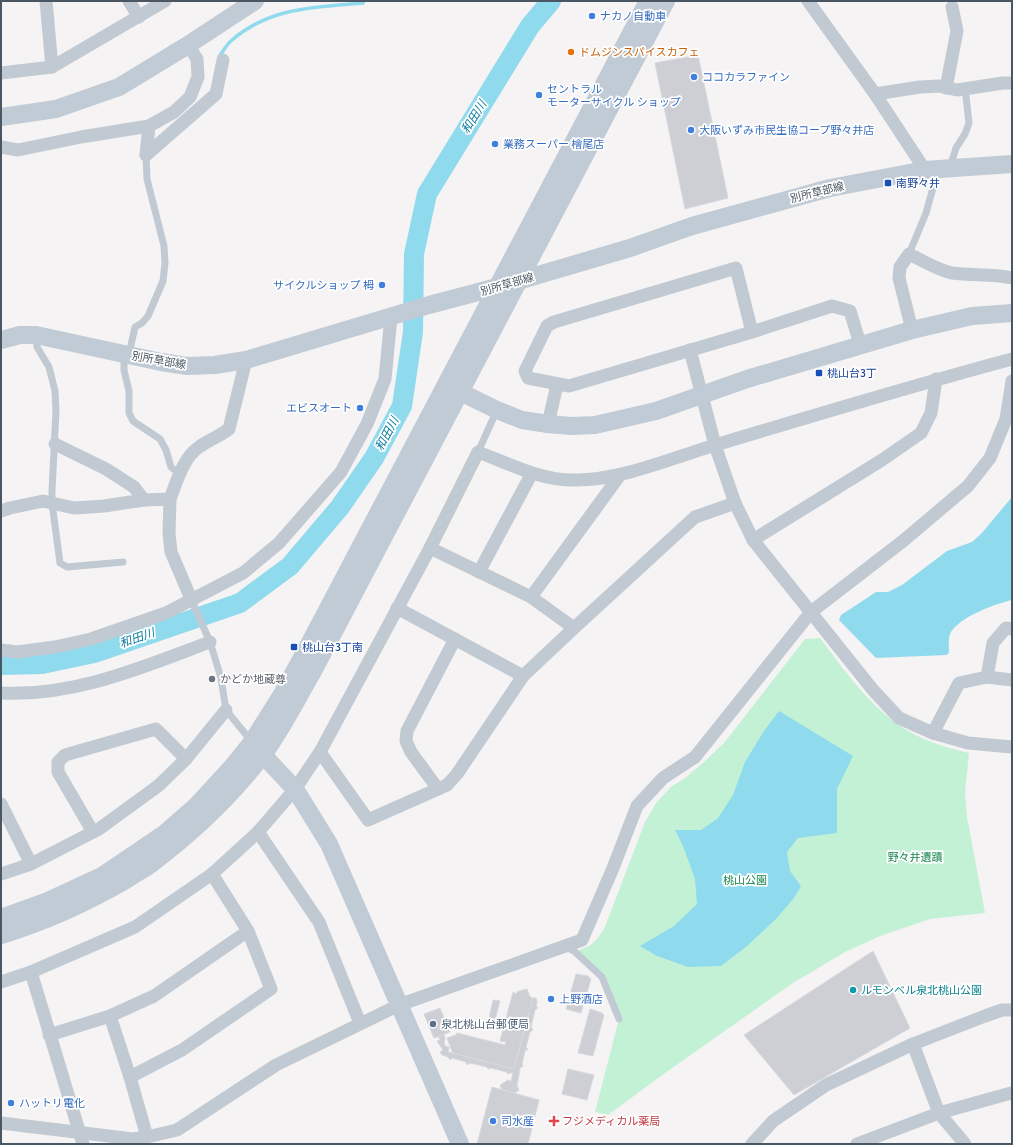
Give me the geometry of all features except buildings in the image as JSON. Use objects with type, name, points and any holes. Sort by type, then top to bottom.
[{"type":"street","points":[[46,1],[52,67]]},
{"type":"street","points":[[129,1],[139,17]]},
{"type":"street","points":[[1,73],[52,67],[165,1]]},
{"type":"street","points":[[1,117],[56,109],[119,87],[188,45],[255,1]]},
{"type":"street","points":[[453,388],[497,287],[648,1]]},
{"type":"street","points":[[1,935],[60,914],[94,898],[151,864],[195,828],[245,777],[281,696],[453,388],[519,280],[666,1]]},
{"type":"street","points":[[808,1],[875,94],[938,169]]},
{"type":"street","points":[[946,88],[957,31],[952,7]]},
{"type":"street","points":[[1,147],[18,150],[81,137],[149,126],[174,112],[190,97],[198,77],[197,59],[188,45]]},
{"type":"street","points":[[146,155],[216,94],[223,60]]},
{"type":"street","points":[[875,94],[920,86],[939,86],[957,90],[1012,83]]},
{"type":"street","points":[[146,155],[149,126]]},
{"type":"street","name":"別所草部線","points":[[1,340],[20,335],[36,335],[127,355],[187,366],[215,365],[246,360],[429,305],[497,287],[630,248],[692,226],[822,190],[938,169],[1012,164]]},
{"type":"street","points":[[912,330],[899,278],[900,267],[909,254],[950,272],[976,276],[999,275],[1012,278]]},
{"type":"street","points":[[752,332],[736,268],[554,322],[547,326],[525,371],[528,378],[556,385],[569,386],[752,332],[832,306],[850,311],[861,346]]},
{"type":"street","points":[[453,388],[497,410],[522,420],[548,424],[595,425],[656,411],[746,379],[912,330],[972,316],[1012,313]]},
{"type":"street","points":[[1,650],[17,652],[56,647],[91,638],[166,613],[192,601],[243,573],[279,543],[341,472],[367,424],[385,379],[394,316]]},
{"type":"street","points":[[690,350],[715,445],[736,503],[753,540],[873,690],[899,718],[932,733],[968,743],[1012,747]]},
{"type":"street","points":[[1,982],[31,972],[135,927],[212,874],[258,832],[295,789],[320,752],[430,548],[478,452],[532,473],[552,478],[577,480],[620,475],[936,379],[1012,359]]},
{"type":"street","points":[[192,601],[171,552],[169,533],[170,499],[187,459],[199,447],[222,435],[229,429],[246,360]]},
{"type":"street","points":[[753,540],[882,460],[921,433],[931,413],[936,379]]},
{"type":"street","points":[[1,1123],[81,1138],[132,1139],[177,1130],[276,1065],[399,1005],[566,947],[582,940],[613,868],[637,806],[663,778],[695,757],[811,612],[903,541],[968,486],[990,458],[1006,420],[1012,381]]},
{"type":"street","points":[[548,424],[556,385]]},
{"type":"street","points":[[55,444],[106,469],[134,487],[144,500]]},
{"type":"street","points":[[479,572],[532,473]]},
{"type":"street","points":[[531,597],[620,475]]},
{"type":"street","points":[[1,511],[43,501],[74,508],[104,506],[144,500],[170,499]]},
{"type":"street","points":[[320,752],[368,820],[447,785],[457,774],[523,676],[695,517],[736,503]]},
{"type":"street","points":[[430,548],[531,597],[574,628]]},
{"type":"street","points":[[397,608],[523,676]]},
{"type":"street","points":[[987,677],[993,643],[1006,628],[1012,628]]},
{"type":"street","points":[[438,789],[411,752],[406,741],[407,731],[455,639]]},
{"type":"street","points":[[1,693],[40,692],[79,686],[128,673],[210,640]]},
{"type":"street","points":[[932,733],[960,683],[987,677],[1012,680]]},
{"type":"street","points":[[1,874],[31,864],[94,832],[158,786],[186,759],[226,710]]},
{"type":"street","points":[[94,832],[58,772],[58,762],[65,756],[156,729],[186,759]]},
{"type":"street","points":[[258,748],[295,789],[329,844],[460,1144]]},
{"type":"street","points":[[1,918],[48,901],[102,876],[164,834],[196,806],[232,767],[258,748]]},
{"type":"street","points":[[1,804],[31,864]]},
{"type":"street","points":[[258,832],[319,922],[360,1024]]},
{"type":"street","points":[[130,1077],[182,1050],[271,989],[248,931],[212,874]]},
{"type":"street","points":[[49,1035],[110,1016],[154,996],[248,931]]},
{"type":"street","points":[[31,972],[81,1138]]},
{"type":"street","points":[[752,1144],[773,1121],[826,1085],[912,1044],[1002,1010],[1012,1010]]},
{"type":"street","points":[[110,1016],[130,1077],[147,1137]]},
{"type":"street","points":[[912,1044],[939,1113],[965,1144]]},
{"type":"street","points":[[861,1143],[939,1113],[1011,1093],[1012,1094]]},
{"type":"lane","points":[[909,254],[926,213],[938,169],[966,134],[969,124],[965,88]]},
{"type":"lane","points":[[146,155],[147,179],[164,246],[165,263],[163,281],[148,316],[142,323],[134,327],[127,355],[124,370],[129,391],[128,413],[133,421],[160,439],[166,450],[171,466],[180,475]]},
{"type":"lane","points":[[36,335],[37,347],[49,367],[55,391],[55,444],[52,503],[60,563],[67,567],[124,562]]},
{"type":"lane","points":[[478,452],[497,410]]},
{"type":"lane","points":[[192,601],[210,640],[222,678],[226,710],[258,748]]},
{"type":"lane","points":[[566,947],[574,951],[602,977],[619,1019]]},
{"type":"green space","name":"桃山公園","points":[[820,638],[853,681],[877,707],[891,719],[922,738],[945,747],[969,753],[965,793],[967,817],[985,913],[930,919],[880,936],[845,952],[793,983],[608,1115],[595,1112],[619,1019],[602,977],[574,951],[592,944],[599,937],[605,927],[645,822],[656,803],[672,786],[684,779],[724,743],[805,639]]},
{"type":"water","points":[[1012,497],[1012,600],[987,608],[961,622],[950,634],[949,653],[946,655],[876,658],[839,620],[841,615],[876,592],[888,592],[902,585],[947,551],[972,542],[982,533]]},
{"type":"water","points":[[779,711],[853,756],[837,789],[837,833],[798,838],[787,852],[790,871],[801,886],[794,898],[775,920],[746,947],[721,966],[688,967],[657,956],[640,946],[674,926],[697,904],[695,879],[683,846],[675,830],[701,830],[718,818],[733,795],[745,762],[764,731]]},
{"type":"waterway","points":[[219,57],[232,40],[247,29],[262,21],[294,11],[363,3],[364,1]]},
{"type":"waterway","name":"和田川","points":[[1,665],[42,664],[94,653],[240,603],[290,566],[340,507],[374,458],[402,406],[413,332],[414,254],[427,194],[530,26],[551,1]]},
{"type":"place","name":"ナカノ自動車","points":[[592,16]]},
{"type":"place","name":"ドムジンスパイスカフェ","points":[[571,52]]},
{"type":"place","name":"ココカラファイン","points":[[694,77]]},
{"type":"place","name":"セントラル モーターサイクル ショップ","points":[[539,95]]},
{"type":"place","name":"大阪いずみ市民生協コープ野々井店","points":[[691,130]]},
{"type":"place","name":"業務スーパー 檜尾店","points":[[495,144]]},
{"type":"place","name":"南野々井","points":[[888,183]]},
{"type":"place","name":"サイクルショップ 栂","points":[[382,285]]},
{"type":"place","name":"桃山台3丁","points":[[819,373]]},
{"type":"place","name":"エビスオート","points":[[360,408]]},
{"type":"place","name":"桃山台3丁南","points":[[294,647]]},
{"type":"place","name":"かどか地蔵尊","points":[[212,679]]},
{"type":"place","name":"ルモンベル泉北桃山公園","points":[[853,990]]},
{"type":"place","name":"上野酒店","points":[[551,999]]},
{"type":"place","name":"泉北桃山台郵便局","points":[[433,1024]]},
{"type":"place","name":"ハットリ電化","points":[[11,1103]]},
{"type":"place","name":"司水産","points":[[493,1121]]},
{"type":"place","name":"フジメディカル薬局","points":[[554,1121]]},
{"type":"park label","name":"野々井遺蹟","points":[[915,857]]}]
